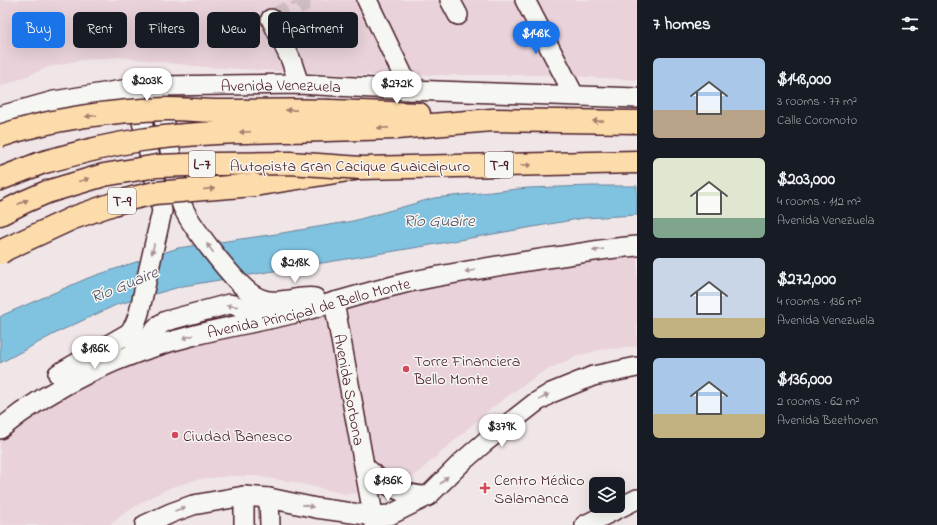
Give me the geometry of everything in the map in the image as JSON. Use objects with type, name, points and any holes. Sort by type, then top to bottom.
[{"type":"highway","points":[[0,136],[40,125],[77,118],[123,112],[168,109],[219,111],[276,110],[328,120]]},
{"type":"highway","name":"Autopista Gran Cacique Guaicaipuro","points":[[0,179],[41,163],[102,146],[193,134],[328,120],[396,128],[492,120],[637,122]]},
{"type":"highway","name":"Autopista Gran Cacique Guaicaipuro","points":[[0,214],[47,192],[104,175],[157,166],[290,164],[361,168],[637,162]]},
{"type":"highway","points":[[0,240],[75,202],[157,166]]},
{"type":"highway","name":"T-9","points":[[0,252],[73,218],[133,198],[155,193],[254,185],[361,168]]},
{"type":"street","points":[[367,0],[410,90]]},
{"type":"street","points":[[525,0],[574,95]]},
{"type":"street","points":[[285,48],[291,60],[298,84]]},
{"type":"street","name":"Avenida Venezuela","points":[[0,116],[54,100],[157,86],[298,84],[410,90],[637,98]]},
{"type":"street","points":[[157,86],[181,204],[190,220],[213,252],[245,288],[253,295],[265,300],[293,300],[312,297],[334,302]]},
{"type":"street","points":[[22,412],[42,383],[129,333],[139,314],[162,211],[135,88]]},
{"type":"street","name":"Avenida Principal de Bello Monte","points":[[0,429],[22,412],[64,384],[132,354],[197,334],[306,310],[415,281],[528,261],[619,247],[637,246]]},
{"type":"street","name":"Avenida Sorbona","points":[[334,302],[375,521]]},
{"type":"street","points":[[403,525],[428,496],[462,462],[510,422],[546,396],[566,386],[593,376],[637,367]]},
{"type":"street","points":[[365,467],[378,478],[401,492],[411,495],[428,496]]},
{"type":"street","points":[[144,525],[171,512],[193,505],[240,496],[269,498],[375,521],[406,508],[428,496]]},
{"type":"street","points":[[236,525],[240,496]]},
{"type":"street","points":[[240,496],[244,525]]},
{"type":"street","points":[[269,498],[270,525]]},
{"type":"street","points":[[586,525],[637,499]]},
{"type":"street","points":[[333,511],[348,525]]},
{"type":"shaded area","points":[[0,0],[637,0],[637,80],[551,75],[353,75],[204,67],[119,57],[81,60],[49,67],[0,87]]},
{"type":"shaded area","points":[[637,250],[637,346],[599,350],[578,356],[546,370],[489,410],[421,470],[410,479],[400,484],[367,493],[345,494],[293,482],[253,476],[229,476],[200,479],[172,487],[151,497],[125,513],[110,525],[0,525],[0,429],[186,330]]},
{"type":"water","name":"Río Guaire","points":[[637,186],[637,215],[584,218],[183,286],[116,305],[60,331],[0,363],[0,317],[3,315],[88,278],[178,248],[353,221],[434,198],[528,188]]},
{"type":"tunnel","points":[[285,12],[301,4],[300,0]]},
{"type":"place","name":"Torre Financiera Bello Monte","points":[[406,369]]},
{"type":"place","name":"Ciudad Banesco","points":[[175,435]]},
{"type":"place","name":"Centro Médico Salamanca","points":[[485,488]]}]
